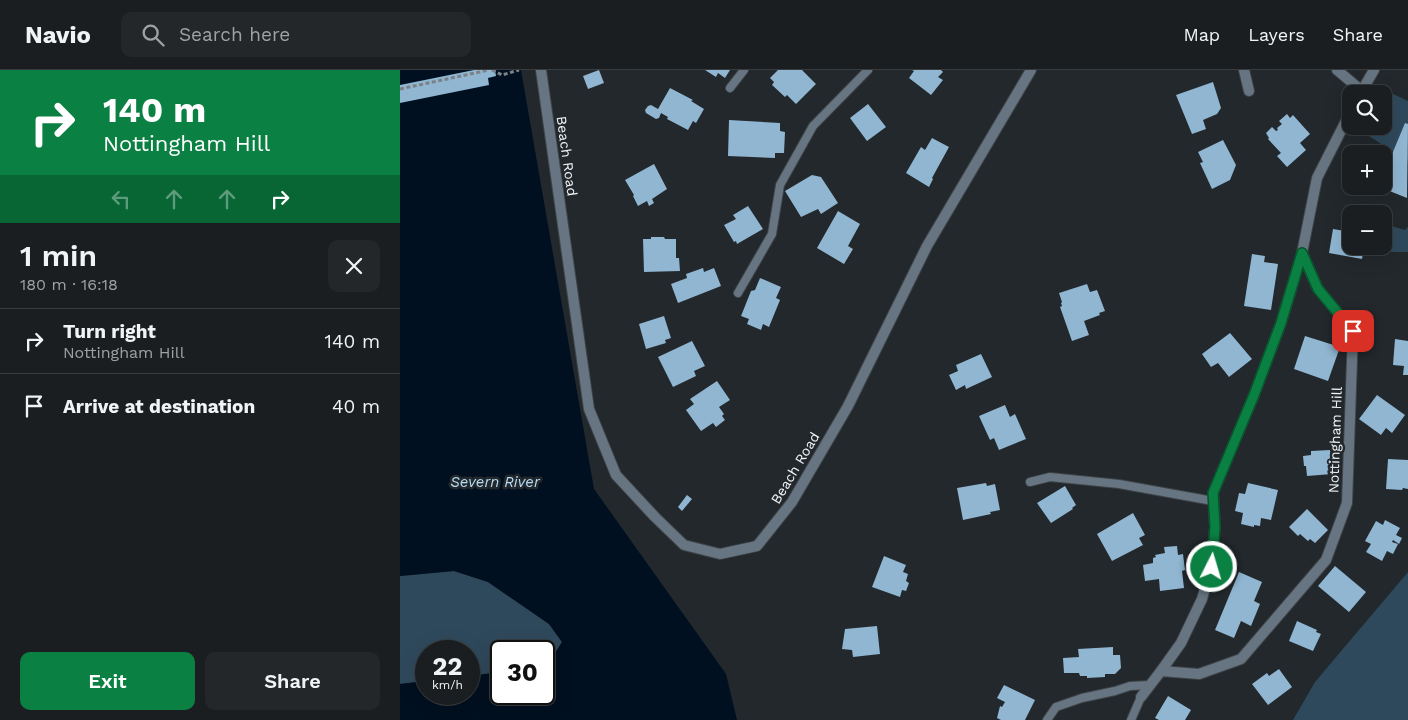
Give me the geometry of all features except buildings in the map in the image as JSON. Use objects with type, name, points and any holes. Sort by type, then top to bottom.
[{"type":"street","name":"Beach Road","points":[[542,70],[589,409],[616,475],[684,545],[720,554],[757,546],[792,502],[848,406],[927,246],[1031,70]]},
{"type":"street","points":[[1244,70],[1249,90]]},
{"type":"street","points":[[1336,70],[1353,85]]},
{"type":"street","points":[[1365,85],[1374,70]]},
{"type":"street","points":[[1141,697],[1181,643],[1202,598],[1212,567],[1215,527],[1213,493],[1254,395],[1281,323],[1302,253],[1317,178],[1342,129]]},
{"type":"street","name":"Nottingham Hill","points":[[1161,671],[1199,674],[1241,659],[1326,560],[1347,503],[1353,331],[1318,289],[1302,253]]},
{"type":"lane","points":[[730,88],[744,70]]},
{"type":"lane","points":[[738,293],[772,234],[780,185],[813,126],[868,70]]},
{"type":"lane","points":[[1030,482],[1050,477],[1119,484],[1213,501]]},
{"type":"lane","points":[[1047,720],[1056,708],[1082,698],[1130,686],[1150,685]]},
{"type":"lane","points":[[1131,720],[1141,697]]},
{"type":"path","points":[[400,89],[490,70],[502,75],[519,70]]},
{"type":"shaded area","points":[[1393,94],[1408,101],[1408,161],[1392,151],[1392,145],[1383,145],[1369,136],[1392,135]]},
{"type":"shaded area","points":[[1392,226],[1405,230],[1408,227],[1408,252],[1392,252]]},
{"type":"shaded area","points":[[454,571],[488,582],[549,624],[562,642],[555,653],[555,640],[490,640],[490,673],[480,675],[480,640],[415,640],[415,682],[400,684],[400,576]]},
{"type":"shaded area","points":[[1408,572],[1408,720],[1293,720],[1315,682]]},
{"type":"water","name":"Severn River","points":[[400,70],[521,70],[594,489],[726,674],[737,720],[400,720],[400,684],[415,682],[415,705],[480,705],[480,675],[490,673],[490,705],[555,705],[555,653],[562,642],[549,624],[488,582],[454,571],[400,576]]},
{"type":"route","points":[[1212,567],[1215,527],[1213,493],[1254,395],[1281,323],[1302,253],[1318,289],[1353,331]]}]
